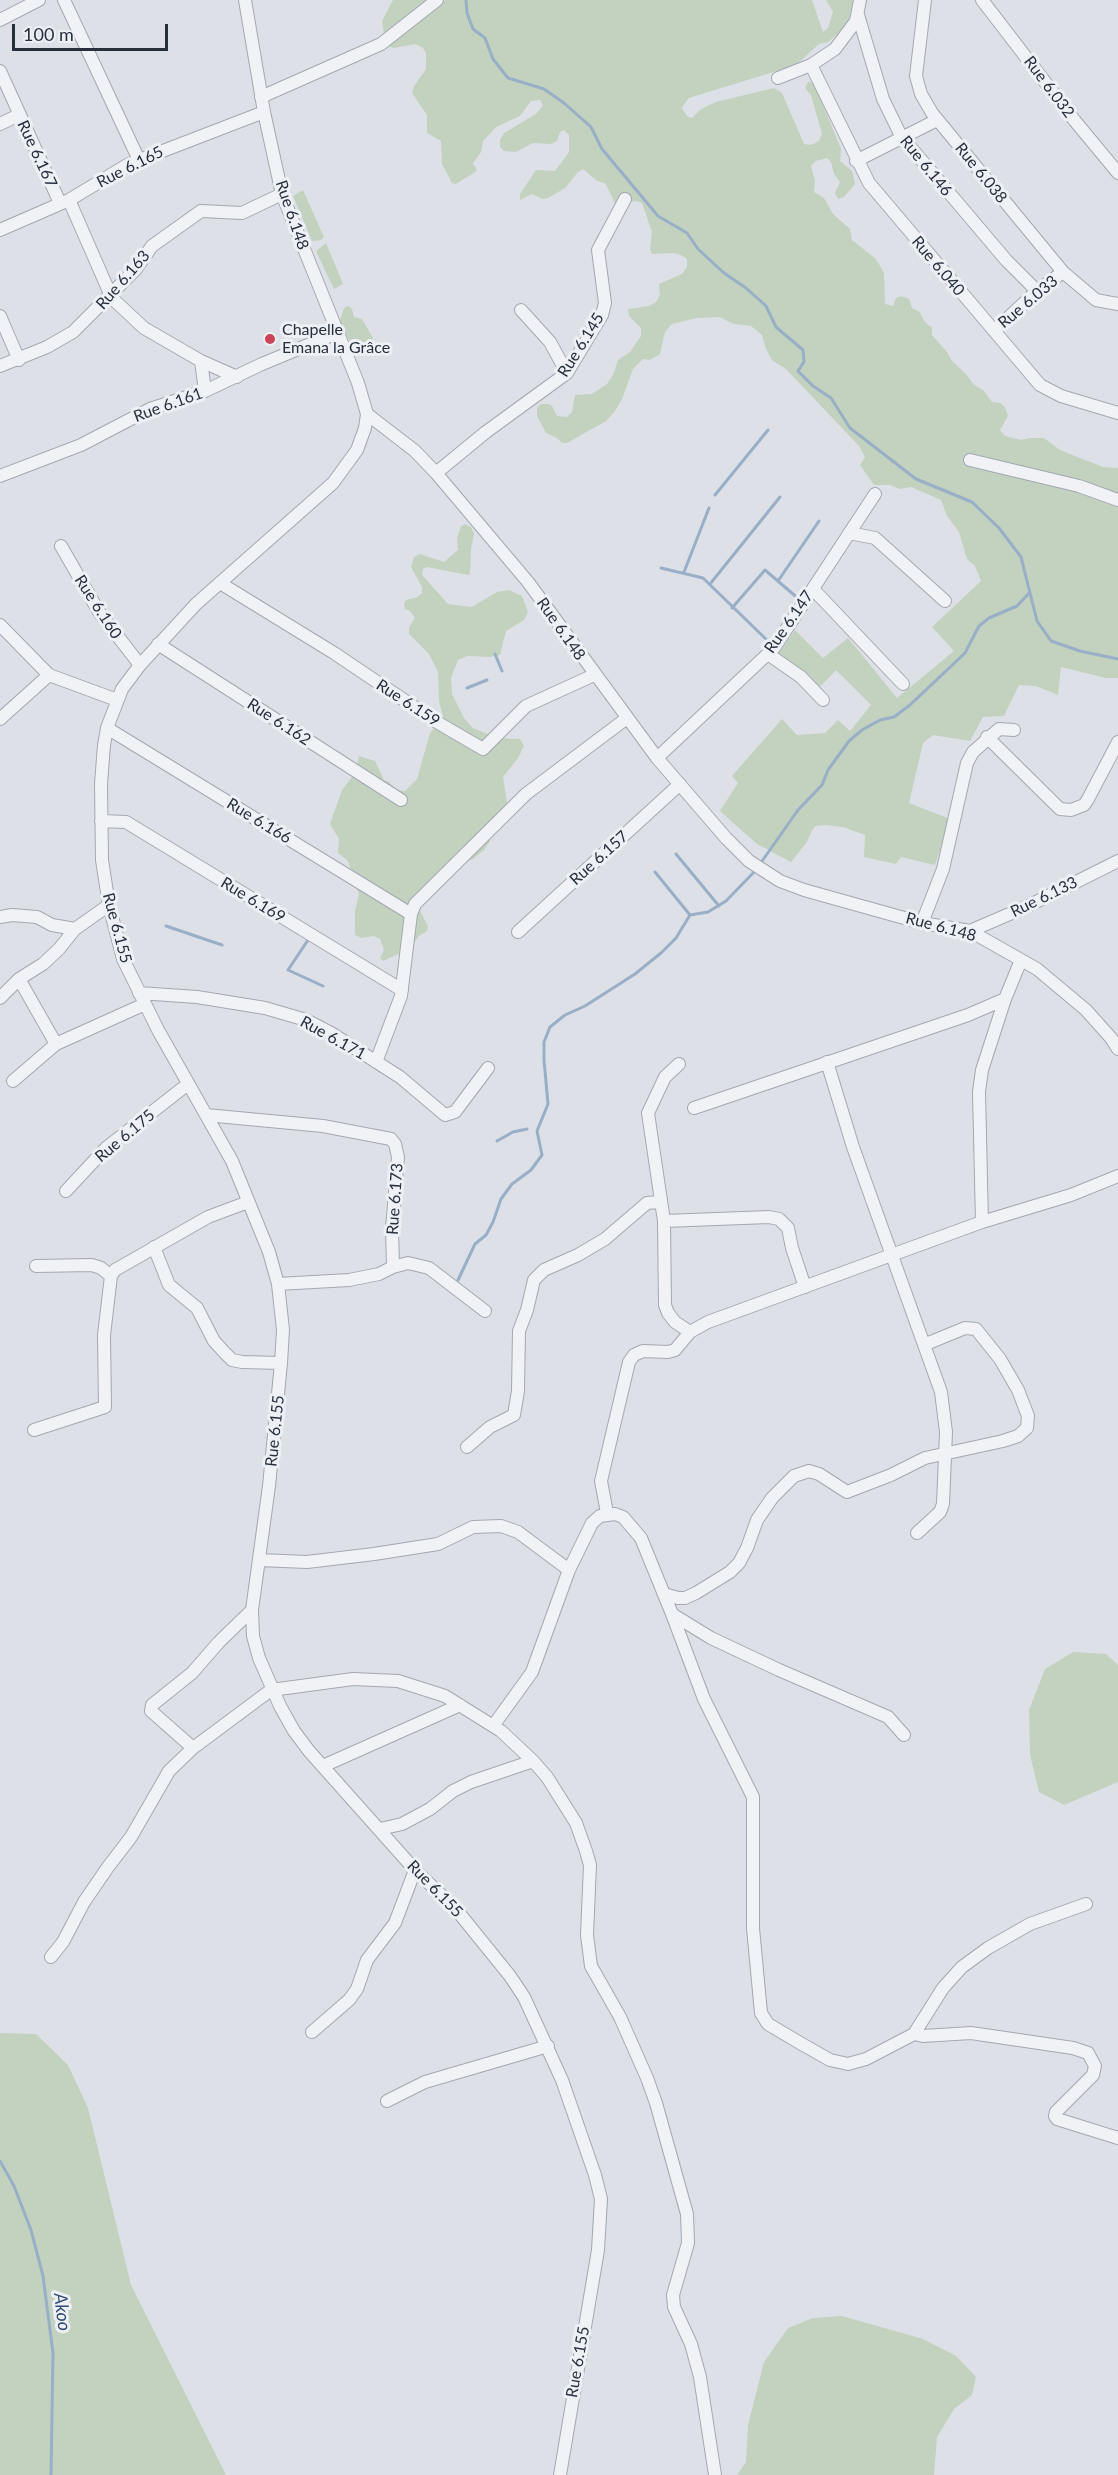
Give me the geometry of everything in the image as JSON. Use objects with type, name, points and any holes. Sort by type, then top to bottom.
[{"type":"street","points":[[0,20],[39,0]]},
{"type":"street","points":[[64,0],[139,160]]},
{"type":"street","name":"Rue 6.148","points":[[245,0],[261,97],[282,194],[358,383],[367,414],[415,451],[436,473],[528,582],[657,758],[726,838],[749,861],[765,872],[804,890],[922,923],[969,931],[1037,969],[1062,989],[1116,1040]]},
{"type":"street","points":[[261,97],[381,44],[437,0]]},
{"type":"street","points":[[778,78],[824,58],[845,39],[858,15],[860,0]]},
{"type":"street","name":"Rue 6.038","points":[[925,0],[916,76],[921,94],[938,120],[1063,272],[1096,300],[1118,304]]},
{"type":"street","name":"Rue 6.032","points":[[982,0],[1118,173]]},
{"type":"street","name":"Rue 6.146","points":[[858,15],[885,106],[901,136],[1006,260],[1037,291]]},
{"type":"street","name":"Rue 6.040","points":[[811,65],[868,183],[1040,385],[1061,396],[1118,413]]},
{"type":"street","name":"Rue 6.167","points":[[0,71],[19,115],[111,296]]},
{"type":"street","name":"Rue 6.165","points":[[0,230],[64,202],[139,160],[264,112]]},
{"type":"street","points":[[0,124],[19,115]]},
{"type":"street","points":[[856,161],[901,136],[938,120]]},
{"type":"street","name":"Rue 6.163","points":[[0,366],[19,360],[73,332],[136,269],[152,246],[201,211],[242,213],[282,194]]},
{"type":"street","name":"Rue 6.145","points":[[436,473],[486,432],[567,373],[602,315],[605,303],[598,250],[625,199]]},
{"type":"street","name":"Rue 6.033","points":[[994,331],[1037,291],[1063,272]]},
{"type":"street","points":[[111,296],[144,328],[201,361],[237,377]]},
{"type":"street","points":[[521,310],[550,342],[567,373]]},
{"type":"street","points":[[0,316],[19,360]]},
{"type":"street","name":"Rue 6.161","points":[[0,476],[81,445],[150,409],[205,392],[262,364],[337,333]]},
{"type":"street","points":[[201,361],[205,392]]},
{"type":"street","name":"Rue 6.155","points":[[367,414],[365,428],[357,450],[333,483],[220,583],[158,644],[140,665],[117,700],[107,728],[101,784],[102,860],[109,905],[123,959],[188,1084],[232,1161],[269,1251],[278,1284],[284,1330],[252,1610],[253,1636],[272,1690],[294,1731],[415,1870],[455,1908],[510,1976],[524,1997],[548,2046],[581,2132],[601,2199],[598,2250],[560,2475]]},
{"type":"street","points":[[970,460],[1080,486],[1118,500]]},
{"type":"street","name":"Rue 6.147","points":[[657,758],[768,654],[875,494]]},
{"type":"street","points":[[849,533],[875,538],[945,601]]},
{"type":"street","name":"Rue 6.160","points":[[61,546],[99,612],[140,665]]},
{"type":"street","name":"Rue 6.159","points":[[220,583],[334,653],[435,721],[483,749],[526,706],[594,675]]},
{"type":"street","points":[[813,589],[903,684]]},
{"type":"street","points":[[0,625],[49,675],[117,700]]},
{"type":"street","name":"Rue 6.162","points":[[158,644],[401,800]]},
{"type":"street","points":[[768,654],[801,678],[823,700]]},
{"type":"street","points":[[0,719],[49,675]]},
{"type":"street","points":[[376,1062],[390,1029],[402,990],[411,914],[420,897],[526,794],[627,718]]},
{"type":"street","name":"Rue 6.166","points":[[107,728],[411,914]]},
{"type":"street","points":[[922,923],[943,869],[967,763],[973,752],[987,737],[999,729],[1014,730]]},
{"type":"street","points":[[987,737],[1060,809],[1071,810],[1084,805],[1118,742]]},
{"type":"street","name":"Rue 6.157","points":[[518,932],[680,784]]},
{"type":"street","name":"Rue 6.169","points":[[101,821],[126,822],[402,990]]},
{"type":"street","name":"Rue 6.133","points":[[969,931],[1028,906],[1118,861]]},
{"type":"street","points":[[0,998],[19,979],[43,964],[75,929],[109,905]]},
{"type":"street","points":[[0,917],[12,915],[37,917],[52,925],[75,929]]},
{"type":"street","points":[[982,1222],[979,1092],[982,1070],[1005,999],[1021,960]]},
{"type":"street","points":[[19,979],[56,1044]]},
{"type":"street","name":"Rue 6.171","points":[[142,998],[196,997],[275,1011],[306,1020],[400,1077],[445,1115],[455,1112],[488,1068]]},
{"type":"street","points":[[13,1081],[56,1044],[142,998]]},
{"type":"street","points":[[694,1108],[968,1015],[1005,999]]},
{"type":"street","points":[[827,1062],[853,1147],[926,1344],[941,1392],[946,1453],[943,1504],[940,1512],[917,1533]]},
{"type":"street","points":[[679,1064],[665,1077],[648,1113],[659,1202],[664,1221],[665,1305],[675,1322],[690,1332]]},
{"type":"street","name":"Rue 6.175","points":[[66,1191],[106,1148],[188,1084]]},
{"type":"street","name":"Rue 6.173","points":[[206,1115],[323,1126],[391,1139],[395,1144],[398,1157],[392,1228],[393,1267]]},
{"type":"street","points":[[607,1513],[601,1481],[628,1362],[634,1355],[643,1351],[675,1350],[690,1332],[708,1322],[982,1222],[1071,1195],[1118,1176]]},
{"type":"street","points":[[34,1430],[105,1407],[104,1335],[111,1276],[122,1265],[208,1216],[248,1202]]},
{"type":"street","points":[[467,1447],[490,1427],[514,1415],[518,1391],[519,1331],[534,1280],[544,1270],[578,1255],[605,1239],[647,1203],[659,1202]]},
{"type":"street","points":[[664,1221],[759,1217],[779,1219],[788,1228],[805,1287]]},
{"type":"street","points":[[154,1247],[169,1285],[197,1308],[214,1341],[225,1353],[232,1359],[242,1362],[281,1363]]},
{"type":"street","points":[[278,1284],[349,1280],[379,1274],[408,1263],[429,1268],[485,1311]]},
{"type":"street","points":[[36,1266],[92,1265],[101,1268],[111,1276]]},
{"type":"street","points":[[664,1594],[685,1598],[730,1572],[739,1563],[747,1548],[757,1520],[777,1492],[794,1476],[809,1471],[848,1491],[891,1475],[925,1458],[1003,1441],[1018,1436],[1027,1428],[1028,1416],[1018,1390],[1000,1359],[976,1329],[965,1328],[926,1344]]},
{"type":"street","points":[[493,1725],[532,1672],[569,1570],[592,1523],[607,1513],[623,1517],[642,1538],[704,1699],[753,1797],[753,1928],[761,2013],[768,2024],[830,2060],[848,2064],[866,2059],[914,2034],[943,1988],[970,1961],[988,1948],[1030,1924],[1086,1904]]},
{"type":"street","points":[[259,1560],[307,1562],[374,1554],[438,1544],[472,1527],[501,1526],[518,1532],[569,1570]]},
{"type":"street","points":[[193,1748],[151,1711],[152,1705],[192,1673],[219,1642],[252,1610]]},
{"type":"street","points":[[672,1614],[711,1638],[888,1717],[904,1735]]},
{"type":"street","points":[[51,1957],[63,1942],[84,1902],[131,1838],[169,1771],[193,1748],[272,1690],[353,1679],[376,1678],[398,1681],[427,1689],[493,1725],[533,1761],[547,1777],[576,1823],[586,1851],[590,1865],[587,1935],[591,1966],[620,2017],[647,2078],[687,2214],[688,2243],[673,2295],[674,2307],[691,2344],[700,2377],[715,2475]]},
{"type":"street","points":[[323,1766],[460,1705]]},
{"type":"street","points":[[380,1829],[402,1824],[471,1782],[533,1761]]},
{"type":"street","points":[[312,2032],[349,2000],[357,1989],[367,1960],[395,1923],[415,1870]]},
{"type":"street","points":[[914,2034],[923,2036],[971,2033],[1072,2048],[1089,2053],[1095,2066],[1093,2075],[1056,2112],[1055,2116],[1057,2119],[1118,2138]]},
{"type":"street","points":[[387,2101],[425,2082],[548,2046]]},
{"type":"green space","points":[[393,0],[812,0],[823,32],[828,28],[833,12],[826,0],[853,0],[849,19],[839,33],[828,42],[819,44],[796,65],[689,98],[682,107],[683,110],[688,117],[692,118],[701,109],[716,102],[774,88],[782,93],[804,144],[811,145],[819,141],[822,134],[811,95],[805,88],[808,82],[814,83],[841,149],[840,161],[852,171],[855,184],[844,197],[838,199],[835,193],[840,182],[827,158],[816,161],[811,166],[815,181],[814,192],[824,198],[833,214],[850,229],[852,240],[876,259],[884,273],[885,304],[893,306],[896,298],[901,296],[909,299],[912,308],[920,312],[924,321],[932,328],[932,335],[952,361],[974,385],[983,390],[992,402],[1000,403],[1005,407],[1008,416],[1000,430],[1005,436],[1021,440],[1044,438],[1060,450],[1103,467],[1118,468],[1118,678],[1106,678],[1061,667],[1058,695],[1036,686],[1019,685],[1004,716],[983,717],[970,741],[933,735],[923,743],[909,803],[950,819],[935,865],[901,857],[896,864],[864,857],[865,835],[843,827],[825,825],[816,826],[812,830],[807,842],[791,862],[757,844],[720,811],[738,783],[732,776],[782,719],[797,735],[825,733],[838,720],[850,731],[871,705],[836,670],[819,688],[778,654],[795,630],[823,658],[848,638],[897,698],[954,651],[932,627],[981,581],[975,566],[967,559],[959,532],[947,516],[941,500],[911,487],[900,489],[890,485],[874,485],[860,465],[865,457],[859,446],[786,369],[772,360],[762,335],[751,326],[734,324],[719,317],[697,318],[672,324],[665,332],[660,354],[650,360],[643,359],[633,369],[622,399],[606,421],[567,443],[562,443],[546,433],[537,416],[537,408],[541,404],[548,404],[552,406],[557,416],[567,417],[572,412],[575,395],[592,394],[607,384],[618,360],[630,352],[641,336],[641,328],[629,316],[628,309],[649,306],[656,302],[660,295],[659,284],[682,274],[687,267],[687,259],[674,253],[652,254],[650,249],[652,232],[642,203],[635,201],[616,206],[606,184],[596,180],[583,169],[565,188],[548,198],[542,199],[532,194],[520,200],[520,194],[536,170],[555,171],[569,152],[569,135],[564,130],[560,132],[557,141],[550,144],[533,143],[516,152],[504,151],[500,147],[500,140],[504,133],[536,114],[543,106],[540,100],[531,101],[520,116],[496,127],[483,141],[481,152],[473,163],[477,170],[456,184],[452,183],[442,164],[441,141],[427,133],[427,115],[412,93],[426,69],[426,53],[416,44],[393,48],[388,46],[385,40],[382,21]]},
{"type":"green space","points":[[303,190],[324,237],[321,240],[312,241],[293,196]]},
{"type":"green space","points":[[326,243],[343,284],[334,289],[316,251]]},
{"type":"green space","points":[[348,306],[352,309],[354,317],[362,319],[373,338],[372,342],[362,349],[357,343],[350,341],[340,321],[344,308]]},
{"type":"green space","points":[[465,524],[471,527],[474,534],[470,574],[427,567],[423,569],[422,575],[448,604],[472,607],[497,592],[509,590],[522,596],[528,612],[524,620],[506,631],[500,655],[468,656],[458,660],[451,678],[452,694],[464,718],[473,728],[498,738],[520,739],[524,746],[503,777],[508,809],[489,832],[490,841],[484,850],[473,859],[468,861],[461,859],[423,902],[420,911],[428,926],[427,931],[419,936],[409,949],[383,961],[380,958],[384,950],[380,939],[374,936],[361,938],[355,935],[355,911],[359,894],[348,861],[338,853],[339,839],[330,824],[342,790],[356,772],[359,756],[375,761],[384,780],[397,790],[405,791],[417,779],[430,733],[436,726],[445,725],[439,701],[438,672],[429,654],[409,634],[409,628],[415,618],[410,611],[405,609],[404,604],[406,600],[422,593],[422,587],[411,567],[414,557],[420,554],[444,562],[458,550],[457,538],[461,526]]},
{"type":"green space","points":[[1073,1652],[1106,1654],[1118,1665],[1118,1782],[1064,1805],[1039,1792],[1030,1755],[1029,1710],[1045,1669]]},
{"type":"green space","points":[[0,2033],[36,2034],[68,2065],[88,2108],[131,2285],[226,2475],[0,2475]]},
{"type":"green space","points":[[842,2316],[923,2339],[956,2356],[976,2377],[972,2395],[954,2409],[937,2437],[934,2475],[737,2475],[746,2462],[748,2425],[764,2362],[788,2328],[813,2318]]},
{"type":"waterway","points":[[466,0],[467,13],[473,29],[485,38],[493,59],[508,78],[544,89],[564,103],[591,127],[602,149],[658,216],[687,233],[698,249],[766,306],[776,327],[803,350],[804,362],[798,371],[813,386],[831,398],[850,428],[916,479],[972,502],[999,528],[1021,557],[1037,621],[1051,641],[1080,651],[1118,659]]},
{"type":"waterway","points":[[715,495],[768,430]]},
{"type":"waterway","points":[[710,584],[780,497]]},
{"type":"waterway","points":[[684,572],[709,508]]},
{"type":"waterway","points":[[778,581],[819,521]]},
{"type":"waterway","points":[[661,568],[703,578],[769,642]]},
{"type":"waterway","points":[[732,608],[765,570],[800,600]]},
{"type":"waterway","points":[[760,864],[798,810],[822,785],[828,770],[849,741],[862,730],[880,720],[894,717],[910,705],[965,653],[979,626],[989,618],[1017,606],[1030,592]]},
{"type":"waterway","points":[[495,654],[502,671]]},
{"type":"waterway","points":[[467,688],[487,680]]},
{"type":"waterway","points":[[676,854],[719,906]]},
{"type":"waterway","points":[[458,1280],[475,1244],[486,1235],[493,1222],[501,1199],[512,1184],[531,1170],[542,1155],[537,1131],[548,1104],[544,1042],[550,1027],[565,1015],[585,1006],[635,974],[676,938],[690,915],[708,912],[726,901],[756,870]]},
{"type":"waterway","points":[[655,872],[690,915]]},
{"type":"waterway","points":[[166,926],[222,945]]},
{"type":"waterway","points":[[308,940],[288,970],[323,986]]},
{"type":"waterway","points":[[497,1141],[513,1132],[527,1129]]},
{"type":"waterway","name":"Akoo","points":[[0,2161],[14,2186],[31,2230],[43,2276],[53,2353],[51,2475]]},
{"type":"place","name":"Chapelle Emana la Grâce","points":[[270,339]]}]
